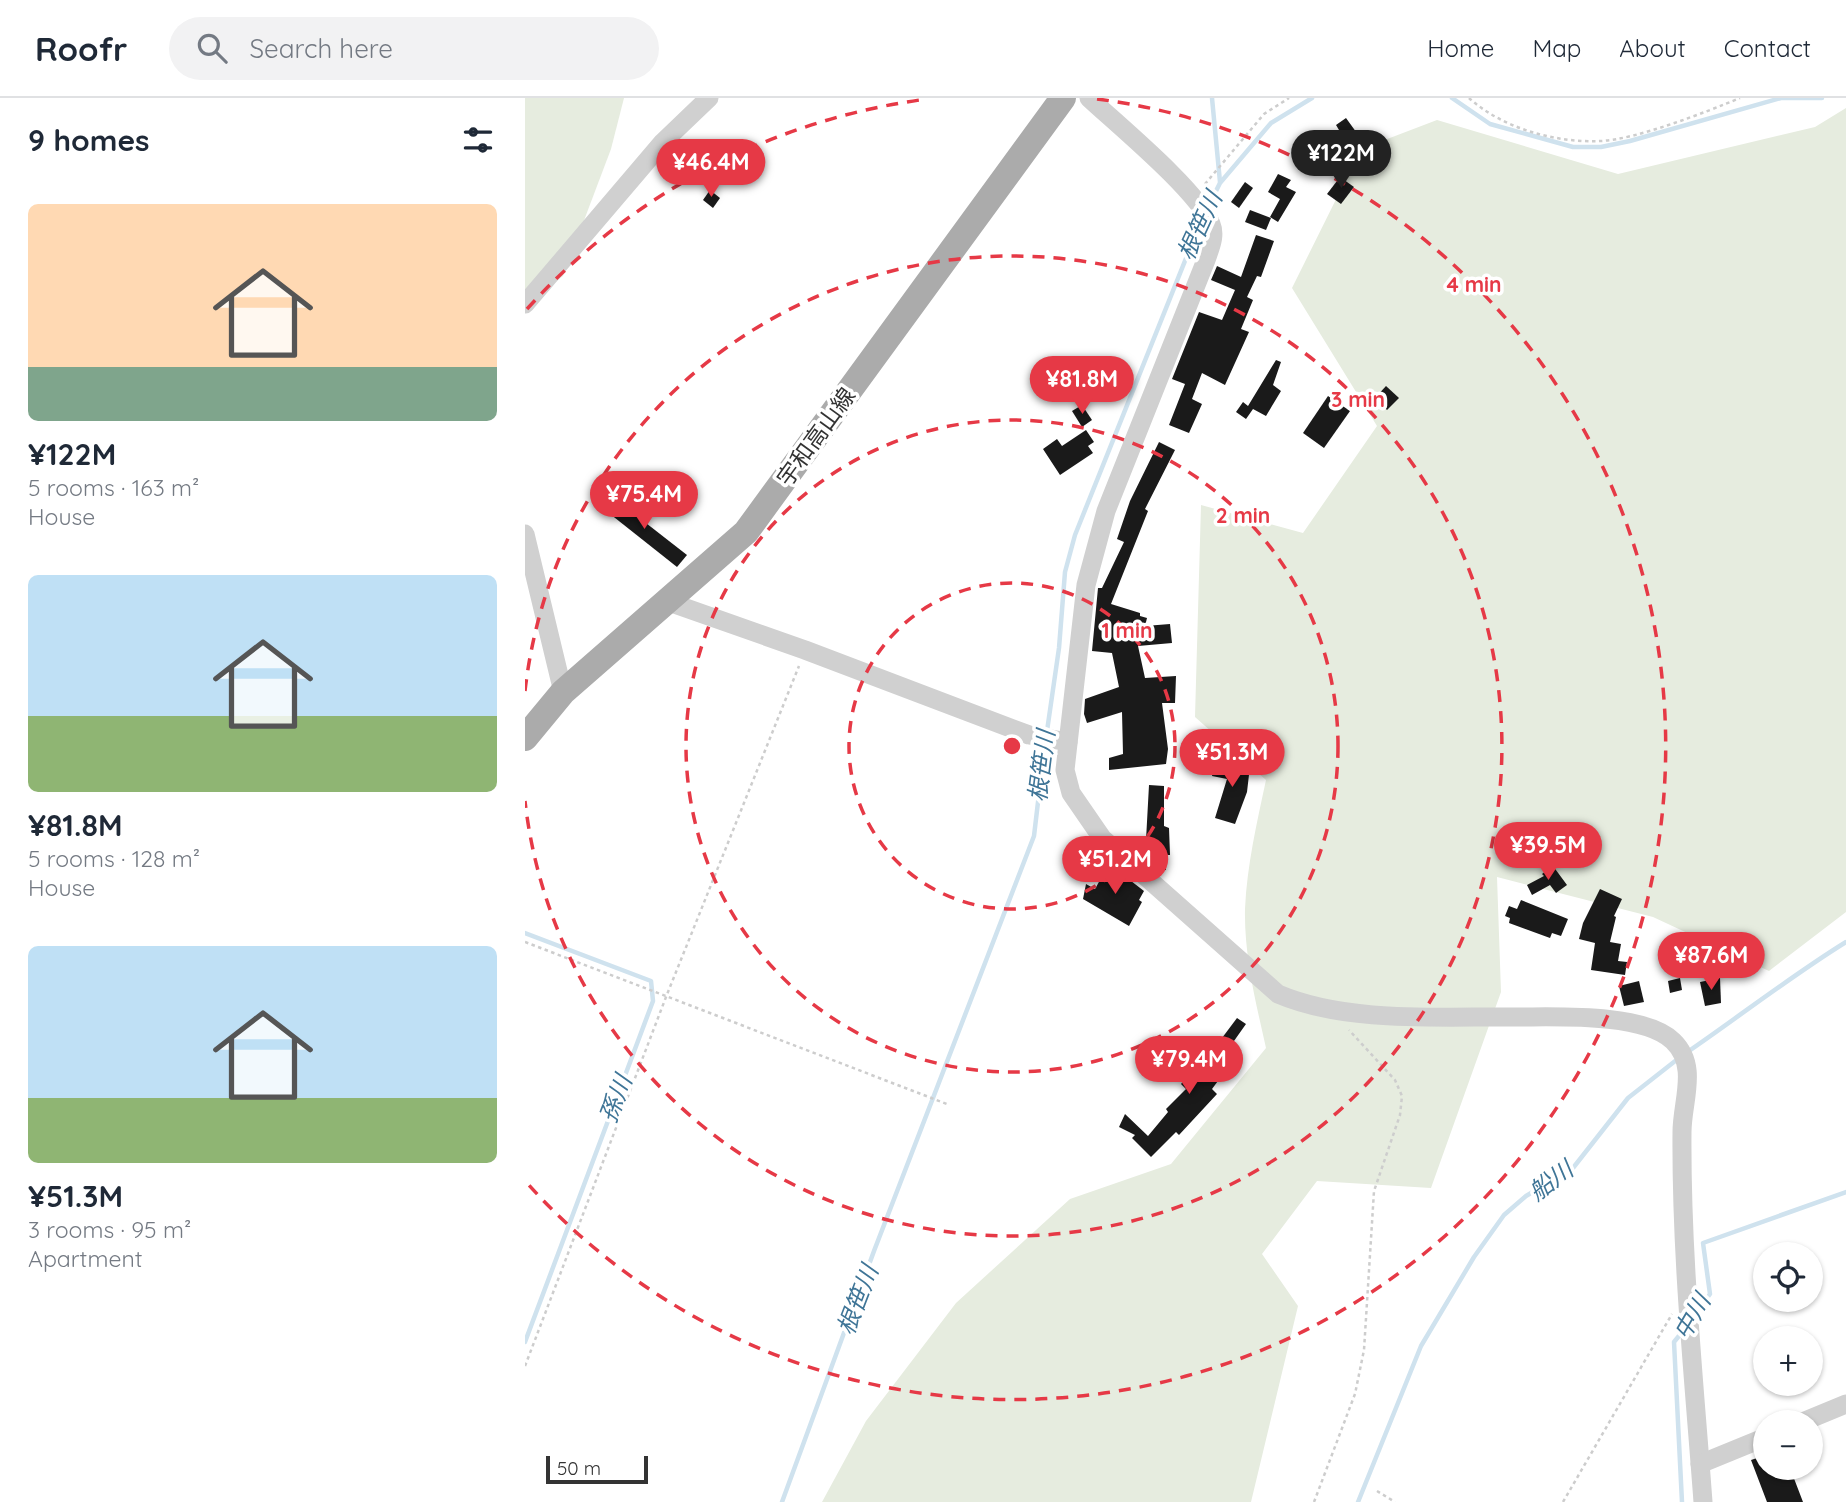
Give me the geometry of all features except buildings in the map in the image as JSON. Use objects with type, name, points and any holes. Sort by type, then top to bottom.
[{"type":"main road","name":"宇和高山線","points":[[525,738],[563,692],[746,532],[1063,98]]},
{"type":"street","points":[[525,304],[663,142],[709,98]]},
{"type":"street","points":[[1089,98],[1197,201],[1211,223],[1213,243],[1106,511],[1094,549],[1086,585],[1064,741],[1065,770],[1071,793],[1102,838],[1278,994],[1302,1005],[1401,1015],[1606,1018],[1660,1032],[1674,1042],[1687,1063],[1689,1077],[1682,1129],[1686,1289],[1703,1502]]},
{"type":"street","points":[[525,534],[563,692]]},
{"type":"street","points":[[666,601],[1037,737],[1064,741]]},
{"type":"street","points":[[1823,1414],[1846,1404]]},
{"type":"street","points":[[1700,1464],[1753,1442]]},
{"type":"path","points":[[1197,201],[1264,114],[1289,98]]},
{"type":"path","points":[[1469,98],[1485,113],[1549,136],[1601,141],[1653,128],[1740,98]]},
{"type":"path","points":[[525,1366],[666,997],[805,650]]},
{"type":"path","points":[[525,942],[947,1104]]},
{"type":"path","points":[[1314,1502],[1358,1383],[1364,1350],[1374,1191],[1400,1115],[1402,1096],[1395,1080],[1330,1009]]},
{"type":"path","points":[[1563,1502],[1686,1289]]},
{"type":"path","points":[[1377,1491],[1395,1502]]},
{"type":"shaded area","points":[[525,98],[624,98],[611,149],[563,276],[525,305]]},
{"type":"shaded area","points":[[1846,108],[1846,912],[1769,971],[1653,917],[1497,877],[1501,992],[1431,1188],[1317,1181],[1262,1254],[1298,1306],[1251,1502],[822,1502],[866,1421],[956,1303],[1070,1199],[1171,1164],[1266,1048],[1249,962],[1245,909],[1250,860],[1266,780],[1195,717],[1201,505],[1303,533],[1377,426],[1292,288],[1361,149],[1437,120],[1618,174],[1815,127]]},
{"type":"waterway","points":[[1212,98],[1220,182]]},
{"type":"waterway","name":"根笹川","points":[[1208,207],[1220,183],[1271,123],[1312,98]]},
{"type":"waterway","name":"根笹川","points":[[1452,98],[1490,124],[1573,147],[1601,147],[1630,141],[1781,98],[1822,98]]},
{"type":"waterway","name":"根笹川","points":[[1047,731],[1059,648],[1065,572],[1075,535],[1201,221]]},
{"type":"waterway","name":"根笹川","points":[[782,1502],[874,1251],[1034,836],[1045,743]]},
{"type":"waterway","name":"孫川","points":[[525,933],[651,981],[653,1001],[525,1342]]},
{"type":"waterway","name":"船川","points":[[1686,1053],[1846,942]]},
{"type":"waterway","name":"船川","points":[[1358,1502],[1421,1346],[1474,1257],[1504,1215],[1526,1196],[1573,1168],[1628,1098],[1679,1058]]},
{"type":"waterway","name":"中川","points":[[1696,1313],[1710,1294],[1703,1243],[1846,1192]]},
{"type":"waterway","name":"中川","points":[[1682,1502],[1674,1342],[1683,1331]]}]
